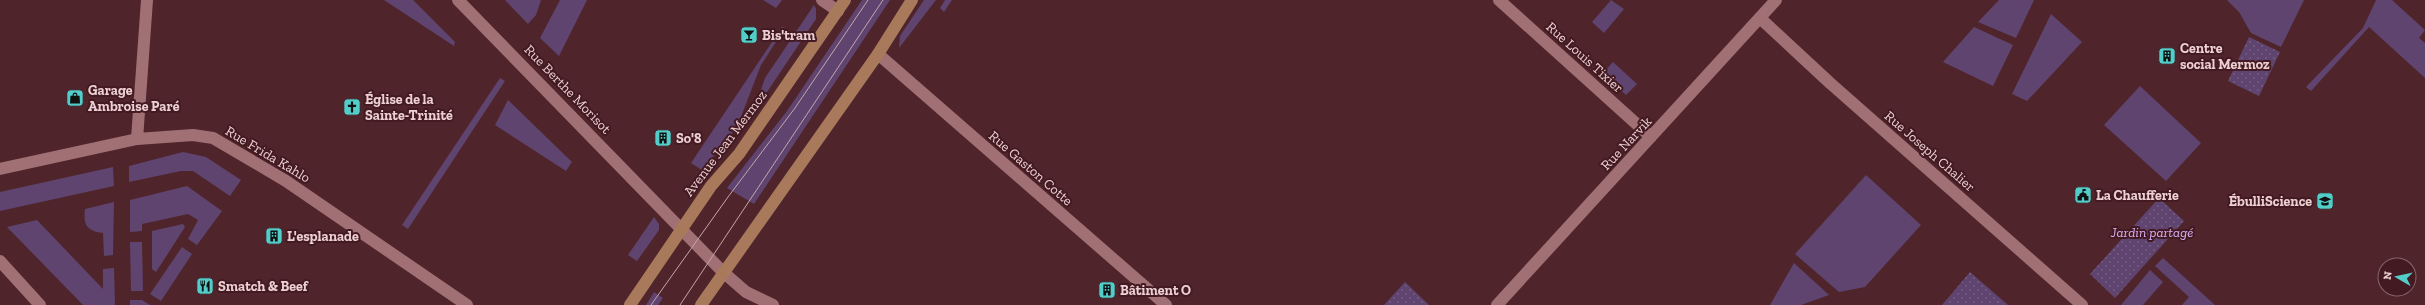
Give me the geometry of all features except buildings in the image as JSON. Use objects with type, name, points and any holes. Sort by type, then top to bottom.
[{"type":"main road","name":"Avenue Jean Mermoz","points":[[630,305],[682,227],[711,186],[739,154],[845,0]]},
{"type":"main road","points":[[701,305],[878,54],[912,0]]},
{"type":"street","points":[[137,139],[147,0]]},
{"type":"street","name":"Rue Berthe Morisot","points":[[458,0],[656,200],[723,272],[746,292],[774,305]]},
{"type":"street","points":[[822,0],[838,11]]},
{"type":"street","name":"Rue Louis Tixier","points":[[1499,0],[1651,137]]},
{"type":"street","name":"Rue Narvik","points":[[1497,305],[1776,0]]},
{"type":"street","name":"Rue Joseph Chalier","points":[[1760,18],[1830,83],[2082,305]]},
{"type":"street","name":"Rue Gaston Cotte","points":[[878,54],[1166,305]]},
{"type":"street","name":"Rue Frida Kahlo","points":[[0,169],[137,139],[193,135],[213,138],[286,181],[467,305]]},
{"type":"street","points":[[0,262],[40,305]]},
{"type":"green space","points":[[384,0],[413,0],[455,42],[454,46]]},
{"type":"green space","points":[[505,0],[541,0],[536,15],[528,24]]},
{"type":"green space","points":[[560,0],[587,0],[559,56],[540,38]]},
{"type":"green space","points":[[763,0],[782,0],[776,8]]},
{"type":"green space","points":[[862,0],[890,0],[754,204],[727,188],[787,111]]},
{"type":"green space","points":[[924,0],[936,0],[899,48],[900,36]]},
{"type":"green space","points":[[945,0],[952,0],[944,12],[940,8]]},
{"type":"green space","points":[[1611,0],[1624,9],[1604,33],[1592,22]]},
{"type":"green space","points":[[1999,0],[2034,0],[2016,38],[1978,22]]},
{"type":"green space","points":[[2227,0],[2304,0],[2281,47],[2251,33],[2239,12]]},
{"type":"green space","points":[[2376,0],[2392,0],[2425,30],[2419,38],[2425,43],[2425,78],[2369,27],[2311,91],[2306,87],[2363,28]]},
{"type":"green space","points":[[814,5],[816,9],[816,19],[753,113],[765,78]]},
{"type":"green space","points":[[2051,14],[2082,42],[2027,101],[2012,94]]},
{"type":"green space","points":[[782,27],[785,28],[761,65],[737,127],[702,170],[691,163]]},
{"type":"green space","points":[[1974,27],[2013,45],[1993,86],[1943,62]]},
{"type":"green space","points":[[2249,37],[2280,52],[2259,96],[2228,81]]},
{"type":"green space","points":[[1613,62],[1637,84],[1626,95],[1602,74]]},
{"type":"green space","points":[[500,78],[505,81],[408,229],[402,225]]},
{"type":"green space","points":[[2140,86],[2201,143],[2166,181],[2104,125]]},
{"type":"green space","points":[[508,100],[572,162],[566,171],[495,125]]},
{"type":"green space","points":[[183,152],[206,157],[241,180],[230,196],[193,171],[181,171],[129,182],[129,166]]},
{"type":"green space","points":[[113,167],[114,186],[0,211],[0,192]]},
{"type":"green space","points":[[1866,175],[1921,225],[1865,287],[1839,292],[1795,254]]},
{"type":"green space","points":[[187,186],[222,211],[197,245],[188,239],[198,220],[188,214],[142,224],[142,231],[130,232],[130,200]]},
{"type":"green space","name":"Jardin partagé","points":[[2159,198],[2184,221],[2115,298],[2090,274]]},
{"type":"green space","points":[[114,202],[113,255],[104,256],[103,233],[93,231],[87,227],[85,220],[85,209]]},
{"type":"green space","points":[[654,217],[659,224],[659,230],[637,261],[628,255]]},
{"type":"green space","points":[[37,220],[103,289],[103,269],[114,268],[115,305],[83,305],[7,227]]},
{"type":"green space","points":[[183,224],[185,227],[156,272],[152,269],[152,231]]},
{"type":"green space","points":[[130,242],[142,242],[143,291],[131,291]]},
{"type":"green space","points":[[182,247],[192,254],[161,301],[150,294]]},
{"type":"green space","points":[[2163,258],[2215,305],[2182,305],[2189,297],[2155,266]]},
{"type":"green space","points":[[1794,263],[1829,295],[1801,305],[1770,305]]},
{"type":"green space","points":[[2150,270],[2163,282],[2143,305],[2121,305]]},
{"type":"green space","points":[[1970,272],[2008,305],[1942,305]]},
{"type":"green space","points":[[1405,282],[1429,305],[1384,305]]},
{"type":"green space","points":[[654,292],[663,298],[658,305],[646,305]]},
{"type":"green space","points":[[130,300],[142,300],[150,305],[130,305]]},
{"type":"tram line","points":[[651,305],[728,197],[795,108],[868,0]]},
{"type":"tram line","points":[[680,305],[883,0]]},
{"type":"place","name":"Bis'tram","points":[[749,35]]},
{"type":"place","name":"Centre social Mermoz","points":[[2167,56]]},
{"type":"place","name":"Garage Ambroise Paré","points":[[75,98]]},
{"type":"place","name":"Église de la Sainte-Trinité","points":[[352,107]]},
{"type":"place","name":"So'8","points":[[663,138]]},
{"type":"place","name":"La Chaufferie","points":[[2083,195]]},
{"type":"place","name":"ÉbulliScience","points":[[2325,201]]},
{"type":"place","name":"L'esplanade","points":[[274,236]]},
{"type":"place","name":"Smatch & Beef","points":[[205,286]]},
{"type":"place","name":"Bâtiment O","points":[[1107,290]]}]
